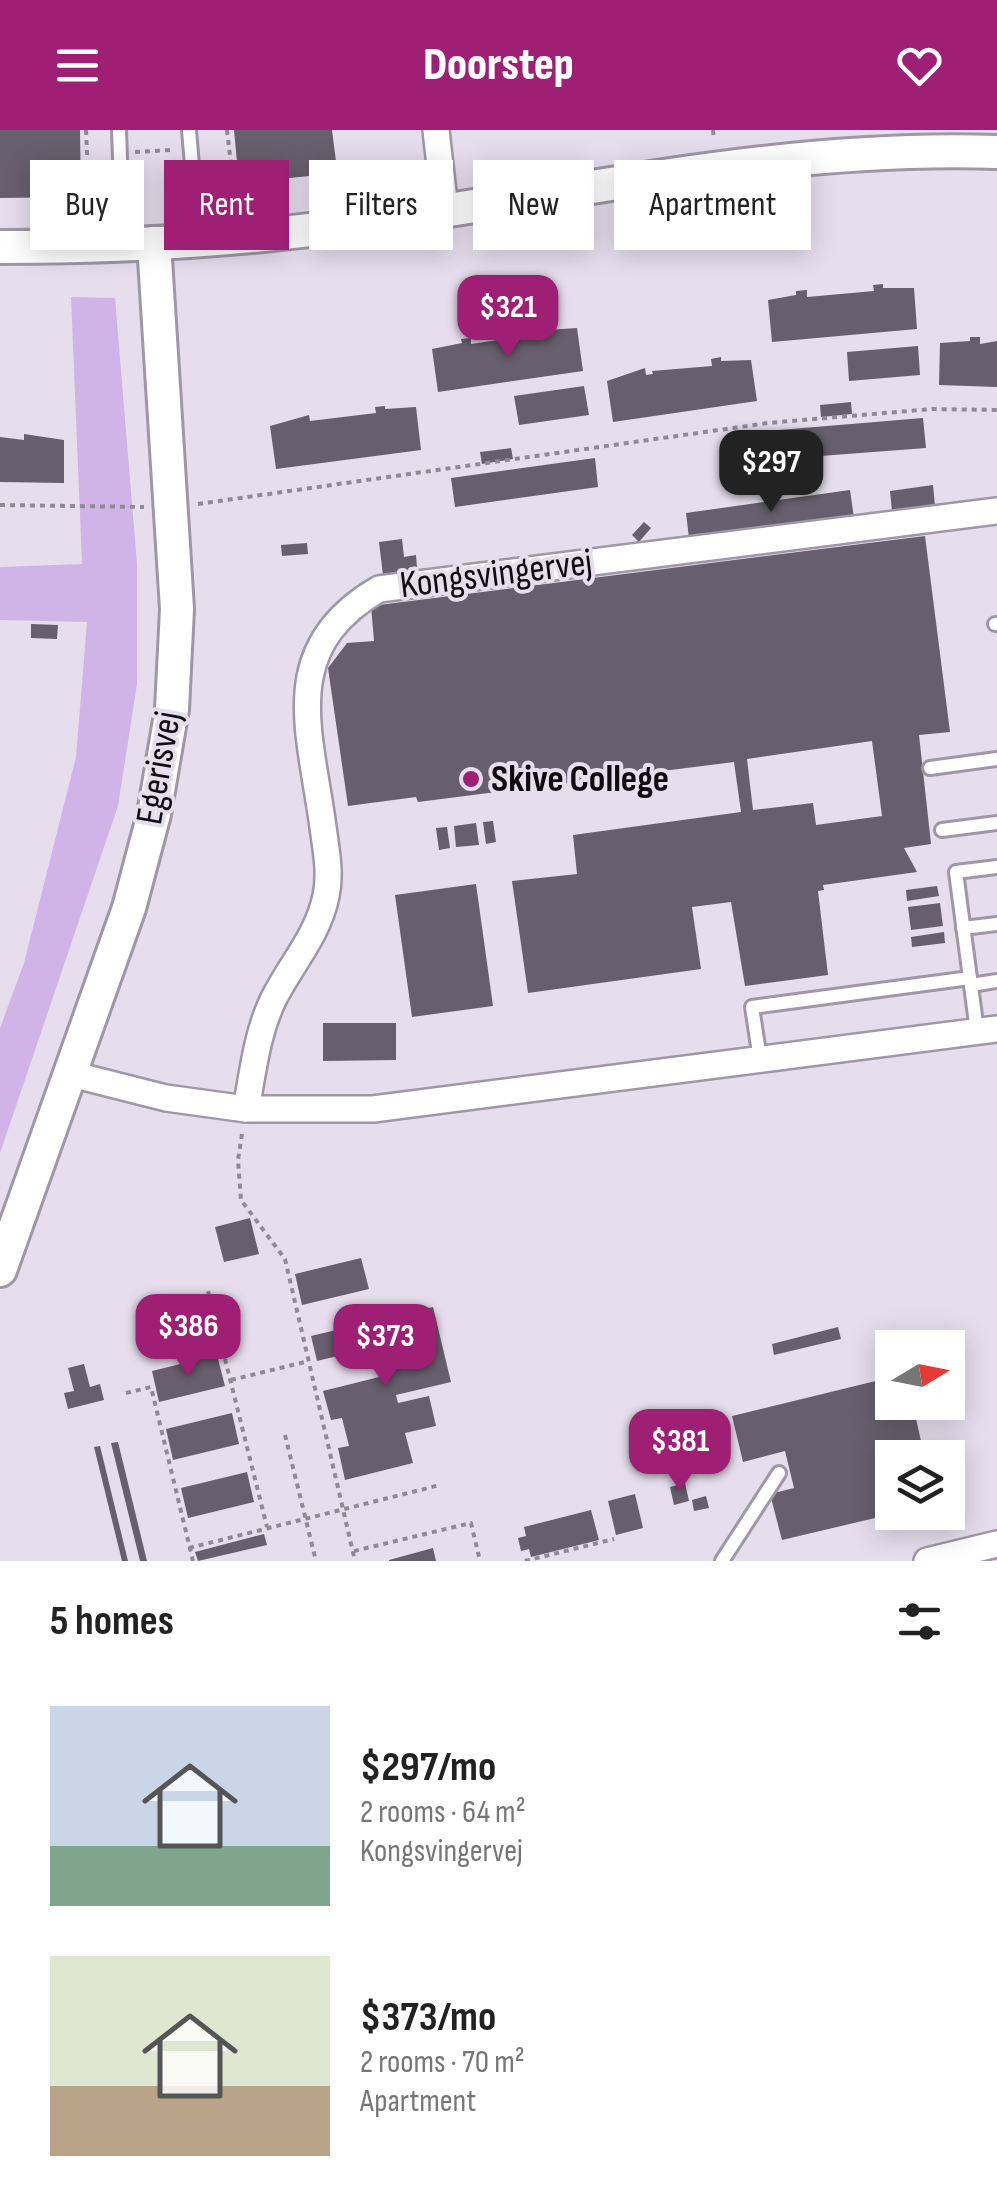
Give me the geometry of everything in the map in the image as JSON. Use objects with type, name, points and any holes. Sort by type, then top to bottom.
[{"type":"street","points":[[436,130],[439,160]]},
{"type":"street","points":[[453,209],[736,168],[985,144]]},
{"type":"street","points":[[0,247],[30,247]]},
{"type":"street","name":"Egerisvej","points":[[2,1258],[129,908],[154,814],[172,692],[177,609],[171,508],[126,250]]},
{"type":"street","name":"Kongsvingervej","points":[[246,1109],[258,1042],[274,999],[311,939],[326,896],[328,864],[306,704],[312,663],[328,631],[349,606],[379,589],[997,511]]},
{"type":"street","points":[[71,1074],[166,1098],[246,1109],[373,1109],[987,1030]]},
{"type":"street","points":[[927,1561],[997,1544]]},
{"type":"lane","points":[[119,130],[120,160]]},
{"type":"lane","points":[[189,130],[192,160]]},
{"type":"lane","points":[[930,768],[997,758]]},
{"type":"lane","points":[[942,830],[997,823]]},
{"type":"lane","points":[[987,1030],[970,981],[956,872],[997,867]]},
{"type":"lane","points":[[963,928],[997,924]]},
{"type":"lane","points":[[760,1059],[752,1007],[970,981],[997,982]]},
{"type":"lane","points":[[722,1561],[780,1473]]},
{"type":"path","points":[[86,130],[87,160]]},
{"type":"path","points":[[227,130],[230,160]]},
{"type":"path","points":[[0,506],[171,508],[768,423],[932,409],[997,410]]},
{"type":"path","points":[[246,1109],[238,1160],[241,1200],[284,1259],[355,1561]]},
{"type":"path","points":[[208,1291],[267,1527]]},
{"type":"path","points":[[231,1380],[309,1361]]},
{"type":"path","points":[[126,1393],[151,1387],[192,1561]]},
{"type":"path","points":[[286,1435],[316,1561]]},
{"type":"path","points":[[189,1548],[440,1486]]},
{"type":"path","points":[[353,1551],[471,1522],[480,1561]]},
{"type":"path","points":[[525,1561],[614,1538]]},
{"type":"shaded area","points":[[71,297],[115,298],[137,564],[137,684],[118,806],[0,1153],[0,1028],[24,963],[76,757],[87,622],[0,620],[0,567],[82,564]]},
{"type":"building","points":[[0,130],[80,130],[80,160],[30,160],[30,198],[0,198]]},
{"type":"building","points":[[234,130],[332,130],[336,160],[309,160],[309,176],[289,178],[289,160],[237,160]]},
{"type":"building","points":[[883,284],[883,288],[914,288],[917,329],[772,342],[768,300],[807,290],[807,297],[874,291],[873,285]]},
{"type":"building","points":[[537,328],[577,328],[583,371],[438,392],[432,349],[462,343],[461,339],[471,338],[471,344],[538,334]]},
{"type":"building","points":[[970,337],[980,337],[980,344],[997,341],[997,387],[939,385],[940,343],[970,341]]},
{"type":"building","points":[[918,346],[920,375],[849,381],[847,352]]},
{"type":"building","points":[[721,357],[721,361],[751,360],[757,401],[613,422],[607,381],[645,368],[646,375],[653,374],[652,371],[712,366],[711,359]]},
{"type":"building","points":[[584,386],[589,415],[519,425],[514,396]]},
{"type":"building","points":[[851,402],[852,414],[821,417],[820,405]]},
{"type":"building","points":[[375,407],[416,407],[421,450],[276,469],[270,426],[309,415],[310,421],[376,413]]},
{"type":"building","points":[[923,418],[926,448],[781,459],[779,430]]},
{"type":"building","points":[[24,434],[64,440],[64,483],[0,482],[0,437],[24,440]]},
{"type":"building","points":[[511,448],[513,459],[482,464],[480,452]]},
{"type":"building","points":[[759,448],[762,470],[741,473],[738,451]]},
{"type":"building","points":[[595,458],[598,487],[455,507],[451,478]]},
{"type":"building","points":[[933,485],[935,506],[892,511],[890,491]]},
{"type":"building","points":[[850,490],[854,518],[689,538],[686,513]]},
{"type":"building","points":[[644,522],[651,528],[639,542],[632,535]]},
{"type":"building","name":"Skive College","points":[[925,536],[950,732],[919,735],[931,844],[904,848],[917,872],[823,885],[824,890],[818,891],[828,975],[745,986],[731,902],[692,907],[701,969],[528,993],[512,881],[577,874],[573,835],[741,812],[734,762],[418,802],[416,797],[348,806],[328,668],[347,643],[374,641],[371,606]],"holes":[[[872,741],[882,816],[816,825],[813,803],[753,810],[747,759]]]},
{"type":"building","points":[[402,539],[404,557],[416,555],[417,568],[383,575],[379,542]]},
{"type":"building","points":[[307,543],[308,554],[282,556],[281,545]]},
{"type":"building","points":[[31,624],[58,625],[57,639],[31,638]]},
{"type":"building","points":[[493,821],[496,842],[486,844],[483,822]]},
{"type":"building","points":[[476,823],[479,845],[456,847],[454,826]]},
{"type":"building","points":[[447,827],[450,848],[439,850],[436,828]]},
{"type":"building","points":[[476,884],[493,1006],[412,1017],[395,895]]},
{"type":"building","points":[[937,886],[939,896],[907,901],[906,890]]},
{"type":"building","points":[[940,903],[943,926],[911,930],[908,907]]},
{"type":"building","points":[[944,932],[945,943],[912,947],[911,937]]},
{"type":"building","points":[[323,1023],[396,1023],[396,1060],[323,1061]]},
{"type":"building","points":[[250,1218],[259,1254],[224,1262],[215,1227]]},
{"type":"building","points":[[361,1258],[369,1289],[302,1305],[295,1274]]},
{"type":"building","points":[[203,1297],[211,1327],[145,1344],[138,1313]]},
{"type":"building","points":[[433,1307],[451,1382],[396,1395],[398,1403],[429,1396],[436,1426],[405,1433],[413,1463],[345,1480],[338,1448],[349,1446],[342,1418],[331,1420],[323,1391],[391,1374],[383,1345],[317,1361],[311,1336]]},
{"type":"building","points":[[838,1327],[841,1339],[774,1355],[772,1344]]},
{"type":"building","points":[[217,1355],[225,1386],[159,1402],[152,1371]]},
{"type":"building","points":[[84,1364],[90,1387],[100,1384],[104,1400],[68,1409],[64,1393],[74,1391],[68,1368]]},
{"type":"building","points":[[875,1381],[875,1420],[916,1420],[921,1440],[875,1440],[875,1518],[782,1540],[770,1494],[794,1488],[785,1451],[743,1462],[732,1416]]},
{"type":"building","points":[[232,1413],[239,1444],[173,1460],[166,1429]]},
{"type":"building","points":[[118,1442],[147,1561],[140,1561],[111,1443]]},
{"type":"building","points":[[100,1446],[128,1561],[122,1561],[94,1447]]},
{"type":"building","points":[[247,1472],[254,1502],[188,1518],[181,1488]]},
{"type":"building","points":[[685,1483],[689,1501],[674,1505],[670,1487]]},
{"type":"building","points":[[635,1494],[643,1528],[616,1535],[608,1501]]},
{"type":"building","points":[[706,1496],[709,1508],[694,1511],[692,1500]]},
{"type":"building","points":[[591,1510],[599,1540],[531,1557],[529,1549],[521,1551],[518,1538],[526,1536],[524,1527]]},
{"type":"building","points":[[264,1534],[267,1545],[198,1561],[195,1552]]},
{"type":"building","points":[[433,1548],[436,1561],[389,1561],[389,1560]]},
{"type":"place","name":"Skive College","points":[[471,779]]}]
